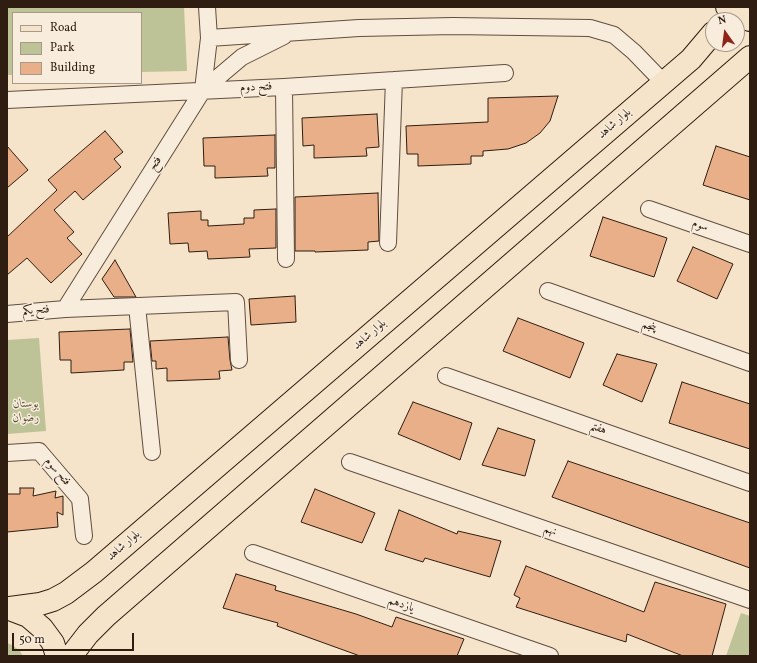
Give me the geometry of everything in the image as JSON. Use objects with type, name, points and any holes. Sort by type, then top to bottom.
[{"type":"main road","points":[[727,7],[735,15],[750,20]]},
{"type":"main road","name":"بلوار شاهد","points":[[8,608],[40,604],[53,600],[66,593],[94,572],[691,59],[705,42]]},
{"type":"main road","points":[[71,656],[88,634],[112,610],[750,57]]},
{"type":"main road","points":[[8,608],[28,616],[42,628],[53,643],[57,656]]},
{"type":"street","name":"فتح","points":[[65,309],[203,90],[209,38],[207,7]]},
{"type":"street","points":[[209,38],[359,28],[453,26],[590,28],[614,35],[634,52],[663,82]]},
{"type":"street","points":[[203,90],[242,57],[293,32]]},
{"type":"street","name":"فتح دوم","points":[[7,100],[505,73]]},
{"type":"street","points":[[388,243],[394,80]]},
{"type":"street","points":[[284,86],[286,259]]},
{"type":"street","name":"سوم","points":[[649,209],[750,244]]},
{"type":"street","name":"پنجم","points":[[548,291],[750,363]]},
{"type":"street","name":"فتح یکم","points":[[7,314],[65,309],[236,302],[239,360]]},
{"type":"street","points":[[137,306],[152,452]]},
{"type":"street","name":"هفتم","points":[[446,376],[750,483]]},
{"type":"street","name":"فتح سوم","points":[[7,453],[38,451],[80,499],[84,536]]},
{"type":"street","name":"نهم","points":[[350,462],[750,600]]},
{"type":"street","name":"یازدهم","points":[[253,553],[550,656]]},
{"type":"green space","points":[[7,7],[184,7],[187,71],[142,72],[142,12],[12,12],[12,75],[7,75]]},
{"type":"green space","name":"بوستان رضوان","points":[[39,338],[46,431],[7,434],[7,340]]},
{"type":"green space","points":[[741,613],[750,616],[750,656],[726,656]]},
{"type":"green space","points":[[7,643],[20,651],[23,656],[7,656]]},
{"type":"building","points":[[558,96],[550,121],[540,133],[526,143],[508,149],[483,151],[483,156],[471,156],[471,164],[418,166],[418,154],[407,154],[406,126],[488,122],[488,98]]},
{"type":"building","points":[[377,114],[379,147],[366,148],[367,156],[314,158],[314,145],[303,146],[302,118]]},
{"type":"building","points":[[105,131],[123,152],[114,159],[121,167],[83,200],[75,191],[54,210],[74,232],[67,238],[82,254],[51,283],[27,258],[7,275],[7,237],[57,190],[48,180]]},
{"type":"building","points":[[275,135],[275,168],[267,168],[268,176],[215,178],[215,166],[204,166],[203,138]]},
{"type":"building","points":[[7,146],[28,170],[7,188]]},
{"type":"building","points":[[716,146],[750,157],[750,200],[703,185]]},
{"type":"building","points":[[378,193],[379,241],[368,242],[368,250],[315,252],[295,251],[295,197]]},
{"type":"building","points":[[276,209],[276,248],[249,249],[250,257],[208,259],[207,251],[189,252],[188,243],[170,244],[168,213],[201,211],[201,220],[208,220],[208,226],[244,224],[244,218],[254,218],[254,210]]},
{"type":"building","points":[[603,217],[667,238],[654,277],[590,256]]},
{"type":"building","points":[[693,247],[733,264],[717,299],[677,281]]},
{"type":"building","points":[[115,260],[136,297],[114,297],[102,279]]},
{"type":"building","points":[[295,296],[296,322],[251,325],[249,299]]},
{"type":"building","points":[[518,318],[584,343],[570,378],[503,351]]},
{"type":"building","points":[[130,329],[133,362],[124,362],[124,370],[71,373],[71,360],[60,360],[59,332]]},
{"type":"building","points":[[228,337],[232,370],[219,371],[220,379],[167,381],[167,368],[156,369],[156,361],[152,361],[150,341]]},
{"type":"building","points":[[617,354],[657,364],[642,402],[603,385]]},
{"type":"building","points":[[682,382],[750,404],[750,449],[669,423]]},
{"type":"building","points":[[413,402],[472,423],[460,460],[398,434]]},
{"type":"building","points":[[498,428],[535,440],[525,476],[482,465]]},
{"type":"building","points":[[568,461],[750,523],[750,568],[552,497]]},
{"type":"building","points":[[20,488],[34,488],[33,496],[56,491],[55,498],[63,496],[63,515],[57,512],[58,527],[7,532],[7,494],[20,494]]},
{"type":"building","points":[[315,489],[375,513],[362,543],[301,522]]},
{"type":"building","points":[[399,510],[457,534],[458,531],[501,541],[490,577],[425,558],[423,562],[385,550]]},
{"type":"building","points":[[526,566],[644,612],[655,582],[726,604],[712,656],[683,656],[627,634],[626,642],[516,607],[520,598],[514,595]]},
{"type":"building","points":[[236,574],[276,586],[275,590],[356,614],[392,627],[396,617],[464,639],[457,656],[360,656],[277,626],[278,623],[223,608]]}]
